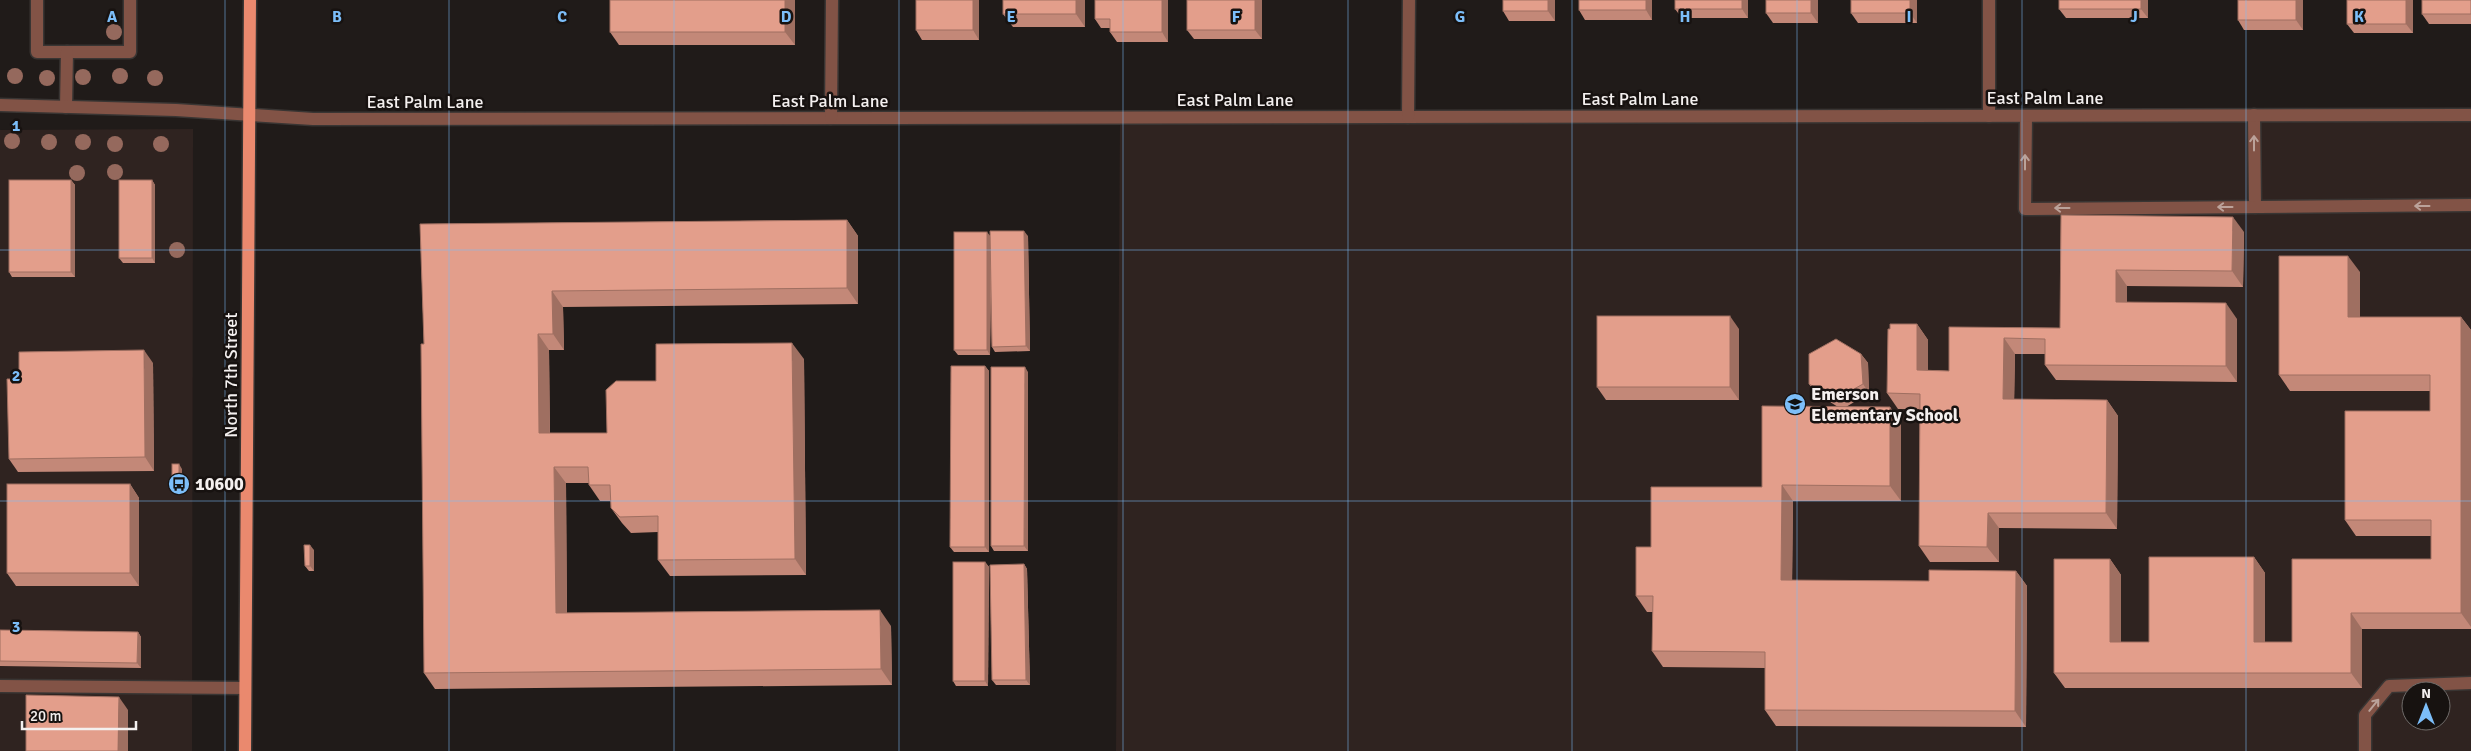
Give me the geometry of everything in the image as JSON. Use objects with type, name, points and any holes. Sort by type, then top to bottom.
[{"type":"main road","name":"North 7th Street","points":[[245,751],[250,0]]},
{"type":"street","points":[[37,0],[37,52],[130,52],[130,0]]},
{"type":"street","points":[[830,118],[832,0]]},
{"type":"street","points":[[1408,117],[1409,0]]},
{"type":"street","points":[[1989,0],[1989,116]]},
{"type":"street","points":[[66,107],[67,52]]},
{"type":"street","name":"East Palm Lane","points":[[0,106],[176,110],[250,117],[313,119],[2471,115]]},
{"type":"street","points":[[2254,115],[2255,207]]},
{"type":"street","points":[[2026,116],[2025,208],[2471,205]]},
{"type":"street","points":[[2365,751],[2365,716],[2389,686],[2471,683]]},
{"type":"street","points":[[0,686],[245,688]]},
{"type":"shaded area","name":"Emerson Elementary School","points":[[2471,115],[2471,751],[1116,751],[1120,118]]},
{"type":"shaded area","points":[[193,129],[192,751],[0,751],[0,130]]},
{"type":"building","points":[[610,0],[785,0],[785,32],[610,32]]},
{"type":"building","points":[[916,0],[973,0],[973,30],[916,30]]},
{"type":"building","points":[[1003,0],[1076,0],[1076,14],[1003,14]]},
{"type":"building","points":[[1095,0],[1162,0],[1162,32],[1110,32],[1110,19],[1095,19]]},
{"type":"building","points":[[1187,0],[1255,0],[1255,30],[1187,30]]},
{"type":"building","points":[[1503,0],[1548,0],[1548,11],[1503,11]]},
{"type":"building","points":[[1579,0],[1646,0],[1646,10],[1579,10]]},
{"type":"building","points":[[1675,0],[1742,0],[1742,9],[1675,9]]},
{"type":"building","points":[[1766,0],[1811,0],[1811,13],[1766,13]]},
{"type":"building","points":[[1851,0],[1910,0],[1910,13],[1851,13]]},
{"type":"building","points":[[2059,0],[2141,0],[2141,9],[2059,9]]},
{"type":"building","points":[[2238,0],[2296,0],[2296,20],[2238,20]]},
{"type":"building","points":[[2347,0],[2406,0],[2406,24],[2347,24]]},
{"type":"building","points":[[2422,0],[2471,0],[2471,14],[2422,14]]},
{"type":"building","points":[[9,180],[71,180],[71,272],[9,272]]},
{"type":"building","points":[[119,180],[152,180],[152,258],[119,258]]},
{"type":"building","points":[[2061,215],[2233,217],[2232,271],[2116,270],[2116,302],[2226,303],[2226,366],[2045,365],[2045,339],[2004,338],[2003,399],[2107,400],[2106,513],[1988,513],[1987,547],[1919,546],[1920,394],[1887,393],[1888,329],[1890,329],[1890,324],[1917,324],[1917,370],[1949,371],[1949,327],[2060,328]]},
{"type":"building","points":[[847,220],[847,288],[552,291],[553,334],[538,334],[539,433],[607,433],[606,390],[616,381],[656,381],[656,344],[792,343],[795,559],[658,560],[658,516],[620,517],[611,508],[610,485],[589,485],[588,467],[554,467],[556,613],[880,610],[881,669],[424,673],[421,344],[424,344],[420,224]]},
{"type":"building","points":[[990,231],[1024,231],[1026,346],[992,347]]},
{"type":"building","points":[[954,232],[987,232],[987,350],[954,350]]},
{"type":"building","points":[[2279,256],[2348,256],[2348,317],[2461,317],[2461,613],[2351,613],[2351,673],[2054,673],[2054,559],[2110,559],[2110,642],[2149,642],[2149,557],[2254,557],[2254,642],[2292,642],[2292,559],[2431,559],[2431,520],[2345,520],[2345,411],[2430,411],[2430,375],[2279,375]]},
{"type":"building","points":[[1597,316],[1730,316],[1730,387],[1597,387]]},
{"type":"building","points":[[1836,339],[1861,354],[1863,384],[1836,399],[1809,384],[1809,354]]},
{"type":"building","points":[[144,350],[145,457],[9,459],[7,379],[19,379],[19,352]]},
{"type":"building","points":[[951,366],[985,366],[985,547],[950,547]]},
{"type":"building","points":[[991,367],[1025,367],[1024,546],[991,546]]},
{"type":"building","points":[[1762,406],[1890,407],[1890,486],[1782,485],[1781,580],[1929,581],[1929,570],[2016,571],[2015,711],[1765,710],[1765,652],[1652,651],[1653,596],[1636,596],[1636,547],[1651,547],[1651,487],[1762,487]]},
{"type":"building","points":[[172,464],[179,464],[179,484],[172,484]]},
{"type":"building","points":[[7,484],[130,484],[130,573],[7,573]]},
{"type":"building","points":[[304,545],[310,545],[310,566],[305,566]]},
{"type":"building","points":[[953,562],[985,562],[985,681],[953,681]]},
{"type":"building","points":[[1024,564],[1026,680],[992,680],[990,565]]},
{"type":"building","points":[[0,630],[138,632],[137,663],[0,661]]},
{"type":"building","points":[[26,695],[119,697],[118,751],[26,751]]},
{"type":"place","name":"Emerson Elementary School","points":[[1795,404]]},
{"type":"place","name":"10600","points":[[179,484]]}]
